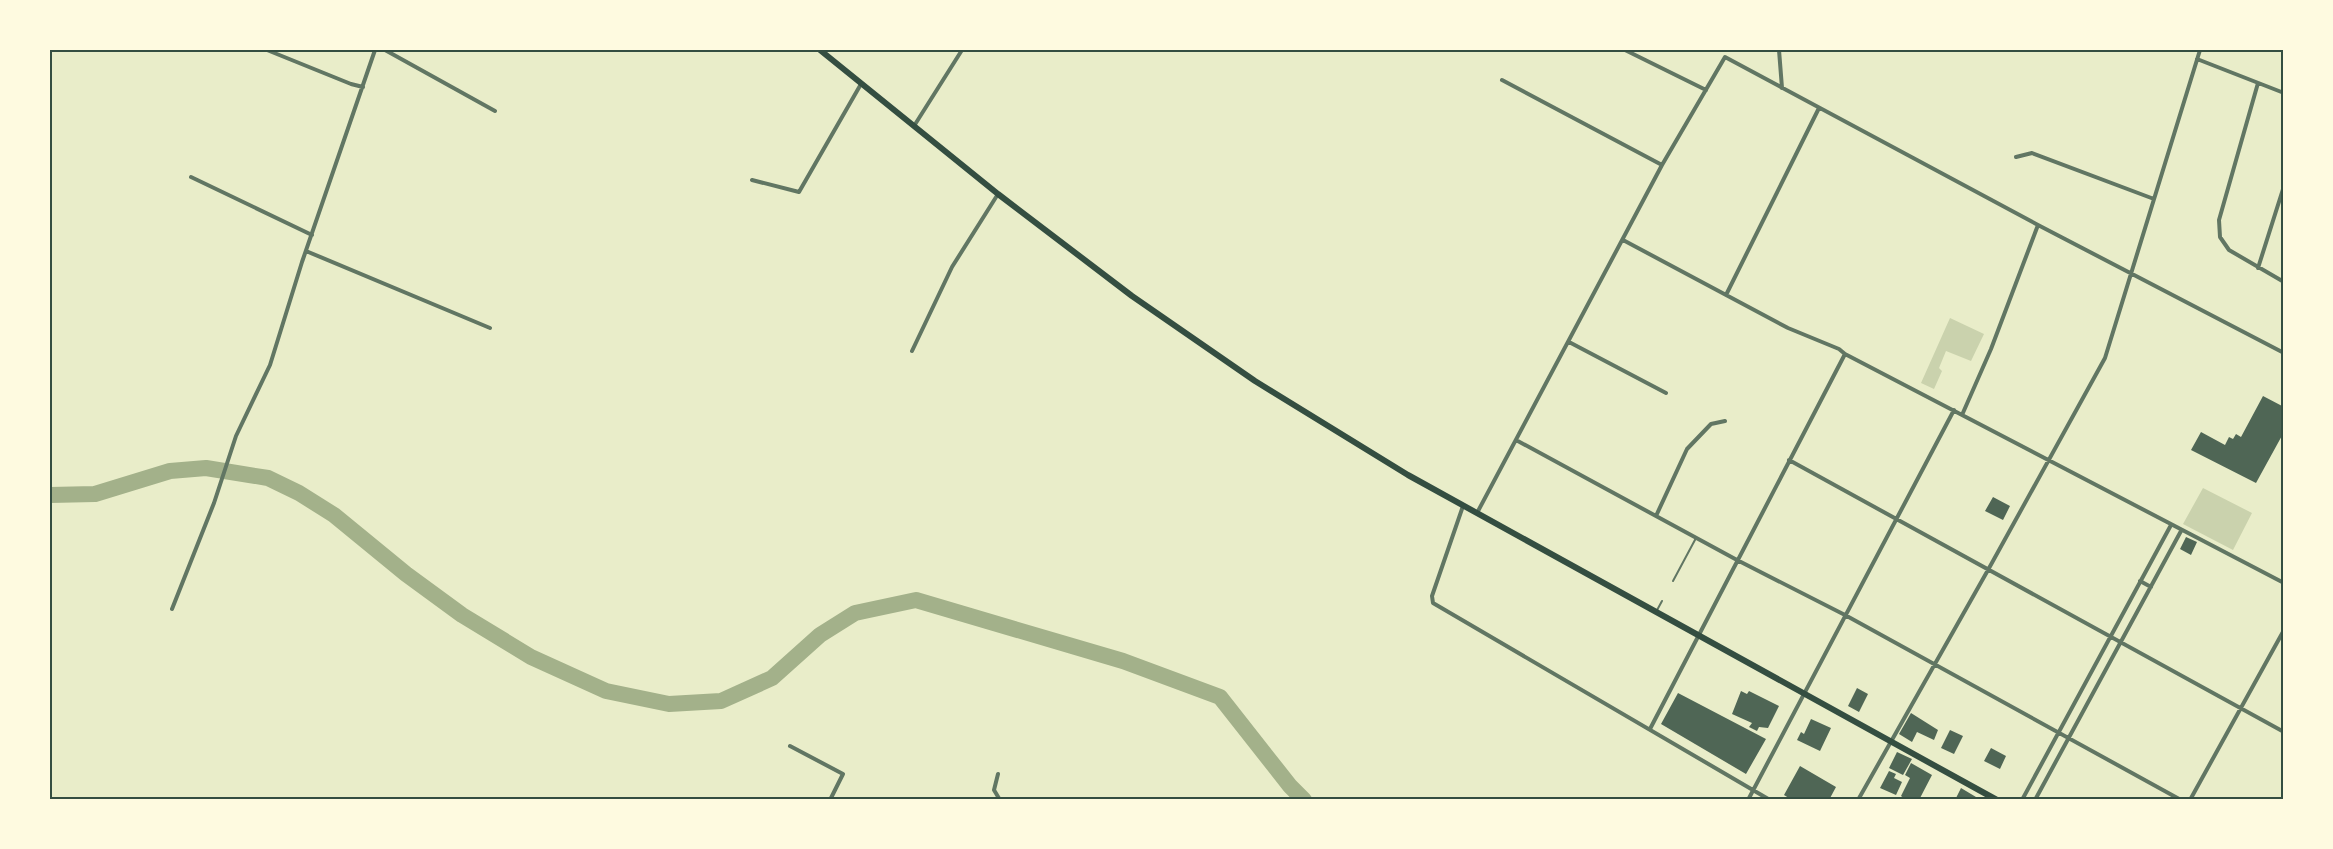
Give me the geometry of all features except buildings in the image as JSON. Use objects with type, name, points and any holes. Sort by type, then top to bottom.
[{"type":"main road","points":[[820,50],[998,194],[1132,296],[1222,360],[1368,451],[1477,513],[1997,800]]},
{"type":"street","points":[[267,50],[363,87]]},
{"type":"street","points":[[172,609],[214,503],[236,436],[270,365],[306,251],[375,50]]},
{"type":"street","points":[[385,50],[495,111]]},
{"type":"street","points":[[914,126],[962,50]]},
{"type":"street","points":[[1625,50],[1706,90]]},
{"type":"street","points":[[1779,50],[1782,88]]},
{"type":"street","points":[[1858,800],[2105,358],[2200,50]]},
{"type":"street","points":[[1477,513],[1662,165],[1725,57],[2283,353]]},
{"type":"street","points":[[2197,59],[2283,93]]},
{"type":"street","points":[[1502,80],[1662,165]]},
{"type":"street","points":[[752,180],[799,192],[861,83]]},
{"type":"street","points":[[2258,84],[2218,220],[2220,237],[2229,250],[2283,282]]},
{"type":"street","points":[[1726,295],[1819,108]]},
{"type":"street","points":[[2016,157],[2032,153],[2154,199]]},
{"type":"street","points":[[191,177],[312,234]]},
{"type":"street","points":[[2258,268],[2283,186]]},
{"type":"street","points":[[912,351],[952,267],[998,194]]},
{"type":"street","points":[[1962,415],[1991,349],[2038,225]]},
{"type":"street","points":[[1623,240],[1788,328],[1839,349],[2283,584]]},
{"type":"street","points":[[306,251],[490,328]]},
{"type":"street","points":[[1569,342],[1666,393]]},
{"type":"street","points":[[1650,729],[1845,354]]},
{"type":"street","points":[[1748,800],[1954,410]]},
{"type":"street","points":[[1656,516],[1687,448],[1711,424],[1725,421]]},
{"type":"street","points":[[1516,440],[1737,560],[1845,615],[2181,800]]},
{"type":"street","points":[[1789,460],[2283,732]]},
{"type":"street","points":[[1463,505],[1432,596],[1433,603],[1770,800]]},
{"type":"street","points":[[2022,800],[2171,525]]},
{"type":"street","points":[[2035,800],[2181,531]]},
{"type":"street","points":[[2140,581],[2151,587]]},
{"type":"street","points":[[2190,800],[2283,630]]},
{"type":"street","points":[[790,746],[843,774],[830,800]]},
{"type":"street","points":[[998,774],[994,790],[1000,800]]},
{"type":"lane","points":[[1673,581],[1696,538]]},
{"type":"lane","points":[[1656,612],[1662,601]]},
{"type":"green space","points":[[1950,318],[1984,334],[1971,361],[1946,351],[1939,368],[1942,371],[1934,389],[1921,383]]},
{"type":"green space","points":[[2203,488],[2252,513],[2233,550],[2183,524]]},
{"type":"waterway","points":[[50,495],[95,494],[170,471],[206,468],[268,478],[299,493],[334,515],[406,574],[462,615],[531,657],[606,691],[669,704],[721,701],[772,678],[820,635],[855,613],[916,600],[1123,661],[1220,697],[1290,786],[1304,800]]}]
